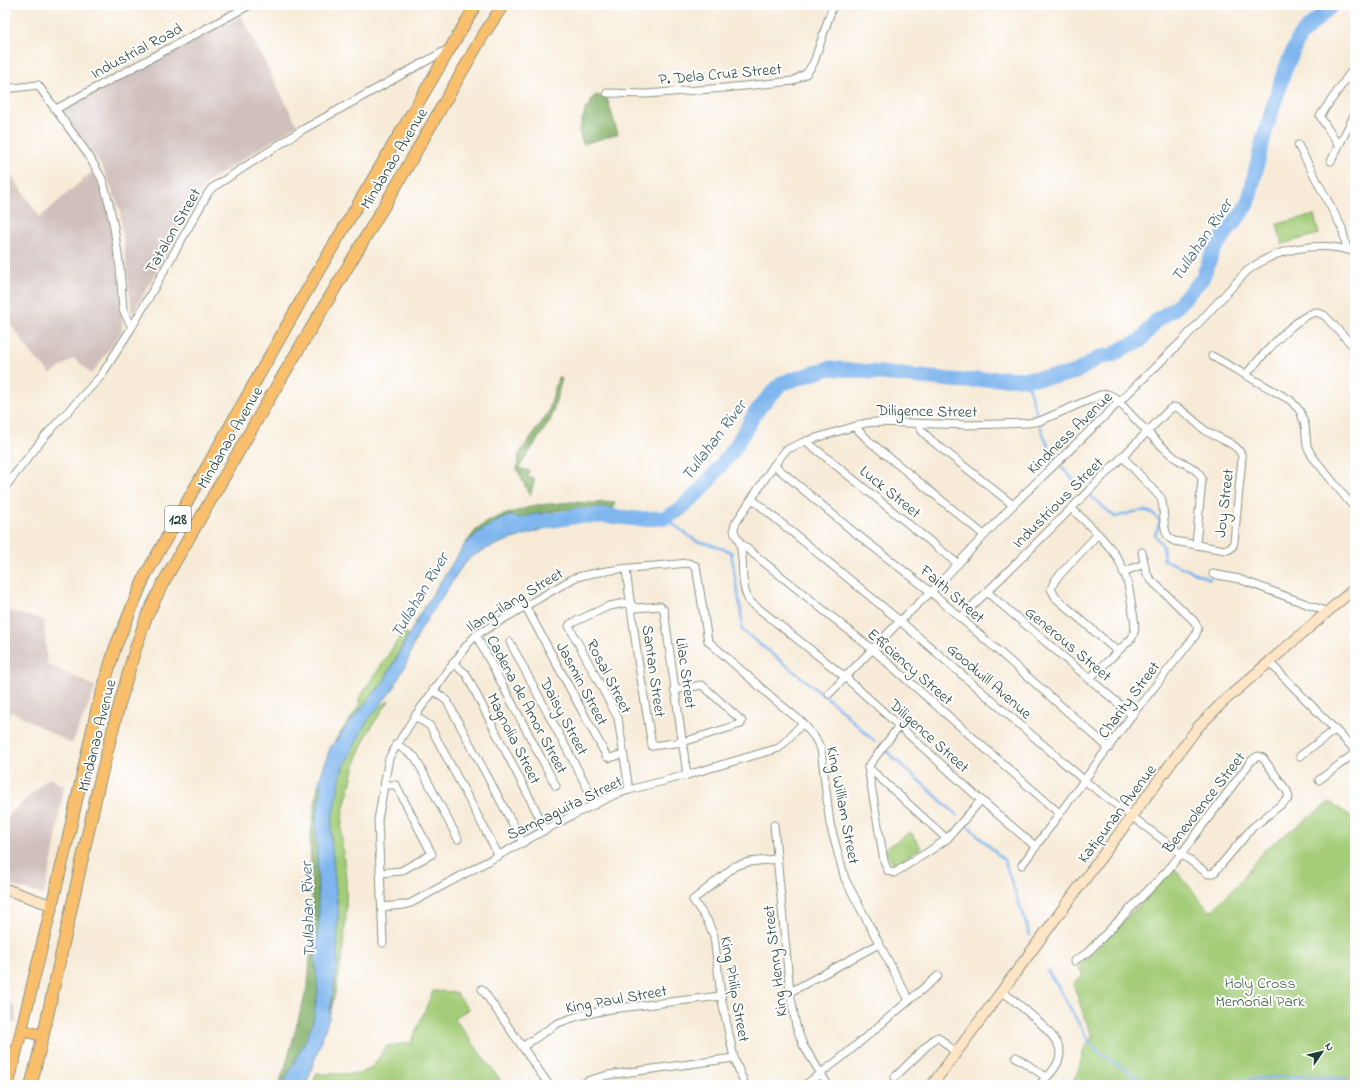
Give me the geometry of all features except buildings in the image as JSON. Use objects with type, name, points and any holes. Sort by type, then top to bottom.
[{"type":"main road","name":"Mindanao Avenue","points":[[8,1085],[67,842],[97,709],[115,648],[146,576],[306,292],[476,5]]},
{"type":"main road","name":"Mindanao Avenue","points":[[31,1085],[98,788],[134,653],[146,618],[154,600],[223,479],[482,37],[503,5]]},
{"type":"main road","name":"Katipunan Avenue","points":[[932,1085],[1198,727],[1224,701],[1355,588]]},
{"type":"main road","points":[[80,783],[98,788]]},
{"type":"main road","points":[[5,888],[51,905]]},
{"type":"main road","points":[[22,1030],[43,1036]]},
{"type":"street","name":"Industrial Road","points":[[56,109],[250,5]]},
{"type":"street","name":"P. Dela Cruz Street","points":[[607,93],[646,94],[793,81],[807,73],[814,62],[833,5]]},
{"type":"street","name":"Tatalon Street","points":[[5,487],[44,436],[98,381],[132,327],[212,188],[302,130],[450,48]]},
{"type":"street","points":[[1338,145],[1320,116],[1355,66]]},
{"type":"street","points":[[5,89],[38,85],[93,160],[106,192],[114,228],[120,268],[123,310],[132,327]]},
{"type":"street","points":[[1331,161],[1355,114]]},
{"type":"street","points":[[1298,145],[1342,228],[1347,249]]},
{"type":"street","name":"Kindness Avenue","points":[[829,694],[958,564],[1013,505],[1120,403],[1182,341],[1241,277],[1257,264],[1280,254],[1305,248],[1323,246],[1347,249],[1355,252]]},
{"type":"street","points":[[1246,374],[1283,335],[1306,315],[1315,312],[1324,316],[1355,348]]},
{"type":"street","points":[[1212,356],[1290,400],[1300,411],[1307,446],[1312,456],[1355,509]]},
{"type":"street","name":"Diligence Street","points":[[1036,847],[981,800],[845,678],[749,601],[742,578],[740,543],[733,530],[735,524],[774,465],[786,450],[806,441],[866,423],[877,422],[968,425],[1028,423],[1040,421],[1104,394],[1112,396],[1173,456],[1198,471],[1201,475],[1202,479],[1196,545]]},
{"type":"street","name":"Industrious Street","points":[[960,618],[1174,406]]},
{"type":"street","name":"Joy Street","points":[[1122,456],[1161,498],[1163,504],[1165,532],[1167,537],[1174,541],[1228,550],[1233,545],[1242,456],[1238,448],[1208,432],[1194,422],[1180,408],[1174,406]]},
{"type":"street","points":[[918,424],[922,431],[931,440],[1013,505]]},
{"type":"street","points":[[855,427],[984,536]]},
{"type":"street","name":"Luck Street","points":[[806,441],[958,564]]},
{"type":"street","name":"Faith Street","points":[[774,465],[930,592],[1109,748]]},
{"type":"street","name":"Goodwill Avenue","points":[[752,499],[900,621],[1085,780],[1131,817],[1208,874],[1214,873]]},
{"type":"street","points":[[1071,508],[1098,534],[1114,553],[1123,572],[1130,595],[1135,623],[1135,632],[1132,638],[1089,679]]},
{"type":"street","points":[[1098,534],[1055,580],[1051,589],[1056,598],[1117,651]]},
{"type":"street","name":"Efficiency Street","points":[[740,543],[872,649],[1060,814]]},
{"type":"street","name":"Charity Street","points":[[1022,865],[1132,715],[1195,636],[1198,628],[1194,621],[1150,579],[1146,572],[1142,552]]},
{"type":"street","name":"Ilang-ilang Street","points":[[383,943],[378,820],[389,758],[396,744],[452,663],[476,635],[574,578],[591,573],[688,563],[696,566],[708,641],[803,723]]},
{"type":"street","points":[[1123,572],[1144,564]]},
{"type":"street","name":"Santan Street","points":[[626,570],[651,744],[654,747],[683,742]]},
{"type":"street","points":[[1213,574],[1239,579],[1328,612]]},
{"type":"street","name":"Generous Street","points":[[987,592],[1132,715]]},
{"type":"street","name":"Lilac Street","points":[[570,624],[609,606],[626,603],[637,608],[660,606],[664,610],[687,775]]},
{"type":"street","name":"Jasmin Street","points":[[526,607],[607,757],[610,758],[624,754]]},
{"type":"street","name":"Rosal Street","points":[[570,624],[570,628],[618,718],[629,790]]},
{"type":"street","name":"Cadena de Amor Street","points":[[476,635],[556,786]]},
{"type":"street","name":"Daisy Street","points":[[510,642],[596,804]]},
{"type":"street","points":[[1269,662],[1355,750]]},
{"type":"street","name":"Magnolia Street","points":[[452,663],[466,674],[546,830]]},
{"type":"street","points":[[674,690],[702,685],[742,721],[739,726],[683,742]]},
{"type":"street","points":[[433,690],[447,701],[523,843]]},
{"type":"street","points":[[415,716],[430,726],[499,856]]},
{"type":"street","name":"Sampaguita Street","points":[[382,907],[411,903],[596,804],[629,790],[779,748],[803,723]]},
{"type":"street","name":"King William Street","points":[[803,723],[815,738],[821,749],[830,824],[845,879],[910,1000]]},
{"type":"street","points":[[899,726],[868,767],[884,861],[888,871],[894,873],[947,839],[981,800]]},
{"type":"street","points":[[1300,756],[1335,730]]},
{"type":"street","points":[[396,744],[415,757],[458,839]]},
{"type":"street","points":[[1319,780],[1355,753]]},
{"type":"street","name":"Benevolence Street","points":[[1074,961],[1093,947],[1163,876],[1252,760],[1255,757],[1260,756],[1287,791],[1289,797],[1252,828],[1214,873]]},
{"type":"street","points":[[868,767],[947,839]]},
{"type":"street","points":[[381,872],[401,871],[432,854],[396,785],[385,785]]},
{"type":"street","name":"King Henry Street","points":[[774,825],[790,992],[798,1035],[808,1055],[828,1085]]},
{"type":"street","name":"King Philip Street","points":[[746,1085],[734,1058],[722,996],[714,936],[707,920],[694,900],[735,866],[749,862],[777,859]]},
{"type":"street","points":[[790,992],[879,944]]},
{"type":"street","points":[[805,1085],[821,1074],[938,976]]},
{"type":"street","points":[[482,989],[549,1085]]},
{"type":"street","points":[[1002,991],[1042,1024],[1058,1043],[1060,1052],[1057,1065],[1038,1085]]},
{"type":"street","name":"King Paul Street","points":[[522,1047],[558,1023],[578,1016],[612,1009],[722,996]]},
{"type":"street","points":[[895,1078],[934,1039],[938,1037],[956,1053]]},
{"type":"street","points":[[1016,1057],[1046,1077]]},
{"type":"street","points":[[581,1085],[590,1080],[608,1075],[734,1058]]},
{"type":"shaded area","points":[[241,16],[297,125],[207,182],[132,314],[120,210],[103,168],[61,110]]},
{"type":"shaded area","points":[[5,171],[11,175],[40,217],[93,171],[108,203],[123,306],[122,331],[92,374],[74,358],[51,374],[33,356],[5,316]]},
{"type":"shaded area","points":[[5,610],[44,620],[47,664],[96,687],[72,744],[11,711],[5,723]]},
{"type":"shaded area","points":[[49,778],[64,786],[53,856],[44,895],[5,884],[5,819]]},
{"type":"shaded area","points":[[14,1004],[17,1023],[5,1025],[5,1005]]},
{"type":"green space","points":[[596,95],[607,98],[618,134],[583,144],[579,131],[586,107],[589,107],[592,98]]},
{"type":"green space","points":[[1314,215],[1319,234],[1282,244],[1277,224]]},
{"type":"green space","points":[[558,377],[562,379],[551,419],[519,468],[530,471],[528,477],[535,479],[530,496],[517,469],[519,454],[548,413]]},
{"type":"green space","points":[[574,502],[615,502],[614,508],[560,510],[520,518],[509,516],[482,530],[465,544],[476,530],[485,523],[498,517],[536,505]]},
{"type":"green space","points":[[404,631],[408,634],[383,683],[350,721],[330,748],[361,703],[358,700]]},
{"type":"green space","points":[[389,701],[366,736],[356,762],[343,811],[342,835],[346,882],[345,934],[337,985],[329,1018],[337,966],[338,913],[331,838],[332,819],[336,795],[342,770],[358,737],[377,708]]},
{"type":"green space","points":[[318,785],[322,786],[316,821],[319,922],[315,956],[318,991],[313,1022],[307,1037],[283,1085],[278,1085],[285,1068],[308,984],[313,922],[310,839]]},
{"type":"green space","name":"Holy Cross Memorial Park","points":[[1330,802],[1355,819],[1355,1085],[1070,1085],[1078,1072],[1085,1046],[1093,1036],[1085,1019],[1073,983],[1083,975],[1078,967],[1175,869],[1210,912],[1239,883],[1264,850]]},
{"type":"green space","points":[[911,832],[921,848],[894,865],[884,849]]},
{"type":"green space","points":[[433,991],[455,992],[469,1009],[454,1018],[504,1085],[313,1085],[316,1074],[359,1074],[372,1067],[387,1046],[411,1043]]},
{"type":"water","points":[[540,513],[547,528],[503,542],[484,550],[471,557],[461,568],[421,629],[409,658],[393,689],[366,723],[342,770],[332,819],[331,838],[338,913],[337,966],[329,1018],[306,1085],[283,1085],[313,1022],[318,991],[315,956],[319,922],[316,821],[322,786],[318,785],[330,748],[383,683],[421,612],[465,544],[482,530],[509,516],[520,518]]},
{"type":"waterway","name":"Tullahan River","points":[[524,525],[578,516],[609,516],[638,519],[665,518],[679,510],[702,489],[734,449],[762,404],[782,383],[830,368],[962,381],[1003,378],[1026,379],[1060,376],[1076,372],[1100,357],[1113,355],[1123,348],[1140,341],[1156,321],[1175,308],[1202,279],[1214,249],[1248,204],[1263,139],[1284,72],[1299,37],[1332,5]]},
{"type":"waterway","points":[[1026,379],[1037,415]]},
{"type":"waterway","points":[[1040,426],[1054,460]]},
{"type":"waterway","points":[[1062,468],[1082,488]]},
{"type":"waterway","points":[[1092,497],[1115,517],[1140,511],[1146,511],[1156,516],[1160,522],[1155,535],[1163,546],[1164,560],[1210,579]]},
{"type":"waterway","points":[[665,518],[696,541],[731,552],[741,612],[742,630],[836,705],[875,742]]},
{"type":"waterway","points":[[885,750],[958,816]]},
{"type":"waterway","points":[[967,825],[1004,860],[1030,935]]},
{"type":"waterway","points":[[1047,970],[1059,988],[1087,1038],[1096,1049],[1108,1059],[1151,1085]]},
{"type":"waterway","points":[[1217,1085],[1259,1078],[1304,1076],[1341,1078],[1355,1084]]}]
